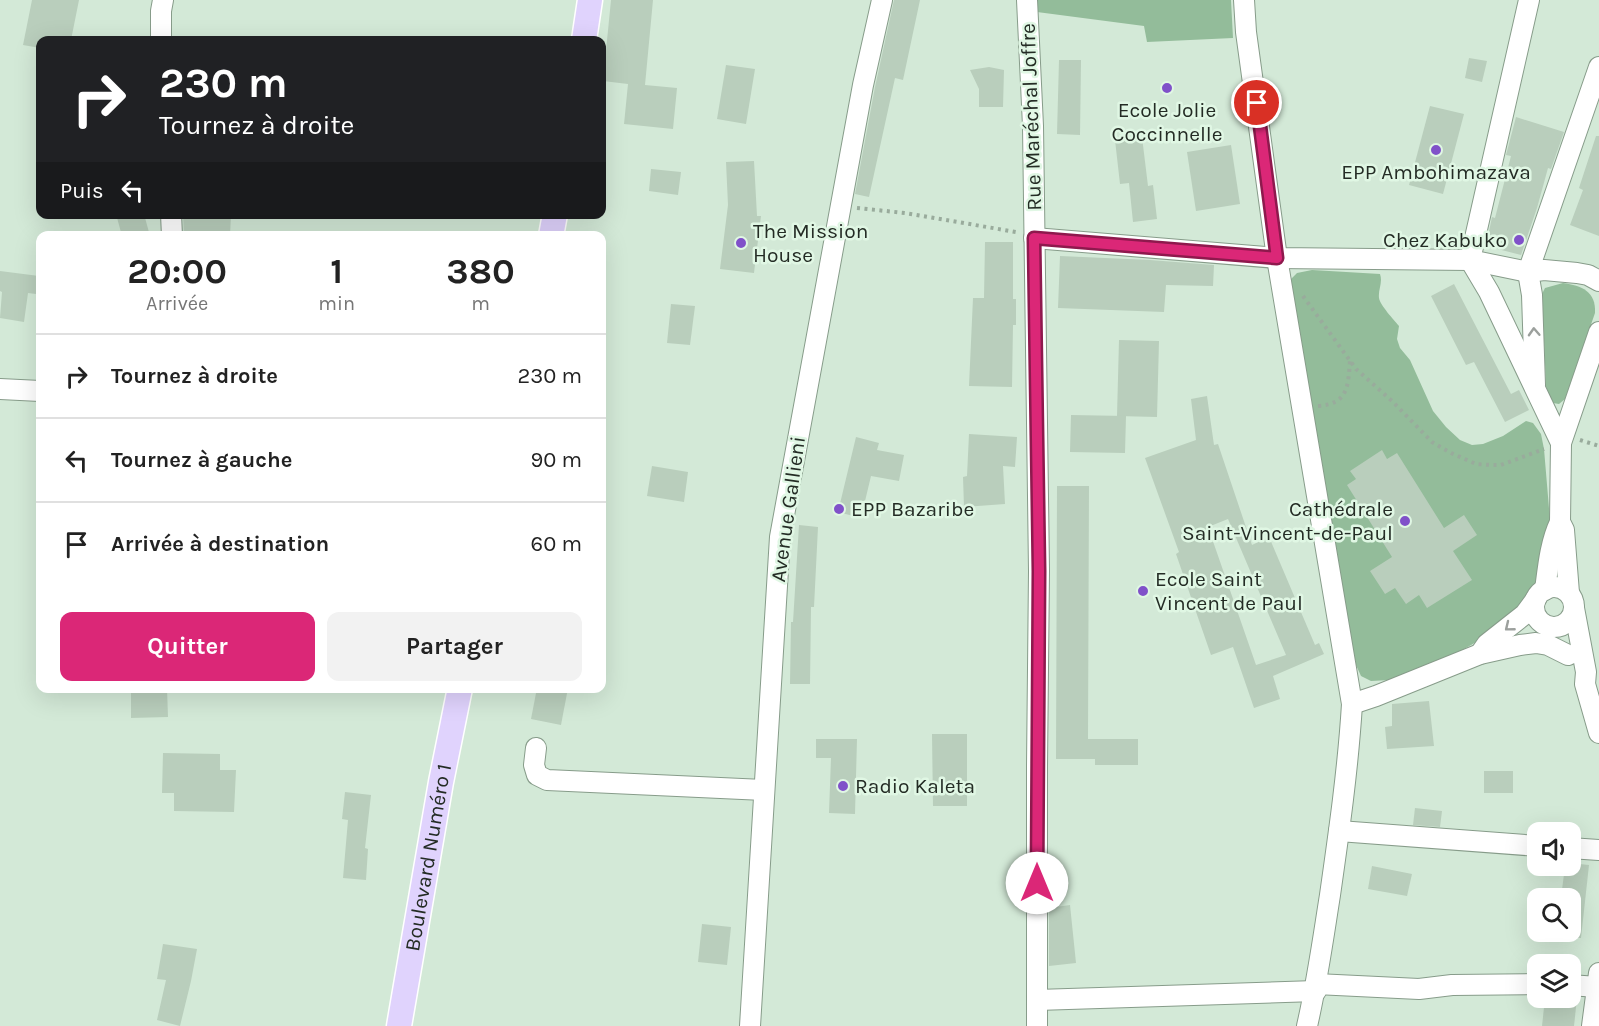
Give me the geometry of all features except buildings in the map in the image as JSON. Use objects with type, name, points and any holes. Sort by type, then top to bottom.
[{"type":"main road","points":[[585,36],[590,0]]},
{"type":"main road","name":"Boulevard Numéro 1","points":[[399,1026],[441,782],[459,693]]},
{"type":"street","points":[[161,36],[163,0]]},
{"type":"street","name":"Avenue Gallieni","points":[[750,1026],[780,537],[863,85],[882,0]]},
{"type":"street","name":"Rue Maréchal Joffre","points":[[1027,0],[1033,126],[1039,571],[1037,1026]]},
{"type":"street","points":[[1244,0],[1246,32],[1277,258],[1352,704],[1339,831],[1316,988],[1307,1026]]},
{"type":"street","points":[[1528,0],[1470,260],[1561,442]]},
{"type":"street","points":[[1535,390],[1532,295],[1528,273],[1599,67]]},
{"type":"street","points":[[1034,238],[1277,258],[1470,260],[1528,273],[1544,270],[1588,275],[1599,281]]},
{"type":"street","points":[[1585,684],[1577,675],[1568,655],[1549,626],[1537,617],[1534,605],[1540,594],[1560,522],[1561,442],[1599,332]]},
{"type":"street","points":[[0,388],[36,391]]},
{"type":"street","points":[[1520,645],[1549,626],[1567,622],[1573,613],[1564,530],[1560,522]]},
{"type":"street","points":[[1480,654],[1487,644],[1525,614],[1540,594],[1557,587],[1563,589],[1571,601],[1586,672],[1585,684],[1599,733]]},
{"type":"street","points":[[1352,704],[1480,654],[1536,643],[1548,645],[1568,655]]},
{"type":"street","points":[[537,748],[534,765],[537,776],[547,780],[764,790]]},
{"type":"street","points":[[1339,831],[1527,845]]},
{"type":"street","points":[[1581,849],[1599,850]]},
{"type":"street","points":[[1581,983],[1598,980],[1592,1026]]},
{"type":"street","points":[[1037,1000],[1316,988],[1419,989],[1452,985],[1527,984]]},
{"type":"path","points":[[840,207],[905,213],[1021,233],[1034,238]]},
{"type":"path","points":[[1297,288],[1361,374],[1392,400],[1432,442],[1476,464],[1501,465],[1561,442]]},
{"type":"path","points":[[1300,401],[1317,406],[1330,405],[1343,398],[1349,375],[1350,359]]},
{"type":"green space","points":[[1036,0],[1231,0],[1233,38],[1147,42],[1144,26],[1037,12]]},
{"type":"green space","points":[[1312,270],[1380,274],[1379,298],[1399,326],[1397,339],[1400,348],[1410,360],[1433,411],[1460,440],[1472,445],[1483,444],[1503,436],[1526,421],[1533,423],[1541,434],[1544,449],[1550,520],[1539,578],[1525,600],[1490,634],[1452,656],[1390,680],[1371,681],[1361,676],[1356,665],[1290,293],[1291,279],[1297,273]]},
{"type":"green space","points":[[1563,283],[1586,291],[1593,299],[1595,313],[1565,399],[1559,404],[1553,403],[1548,397],[1546,386],[1542,294],[1545,288]]},
{"type":"place","name":"Ecole Jolie Coccinnelle","points":[[1167,88]]},
{"type":"place","name":"EPP Ambohimazava","points":[[1436,150]]},
{"type":"place","name":"Chez Kabuko","points":[[1519,240]]},
{"type":"place","name":"The Mission House","points":[[741,243]]},
{"type":"place","name":"EPP Bazaribe","points":[[839,509]]},
{"type":"place","name":"Cathédrale Saint-Vincent-de-Paul","points":[[1405,521]]},
{"type":"place","name":"Ecole Saint Vincent de Paul","points":[[1143,591]]},
{"type":"place","name":"Radio Kaleta","points":[[843,786]]},
{"type":"route","points":[[1037,883],[1039,571],[1034,238],[1277,258],[1257,103]]}]
